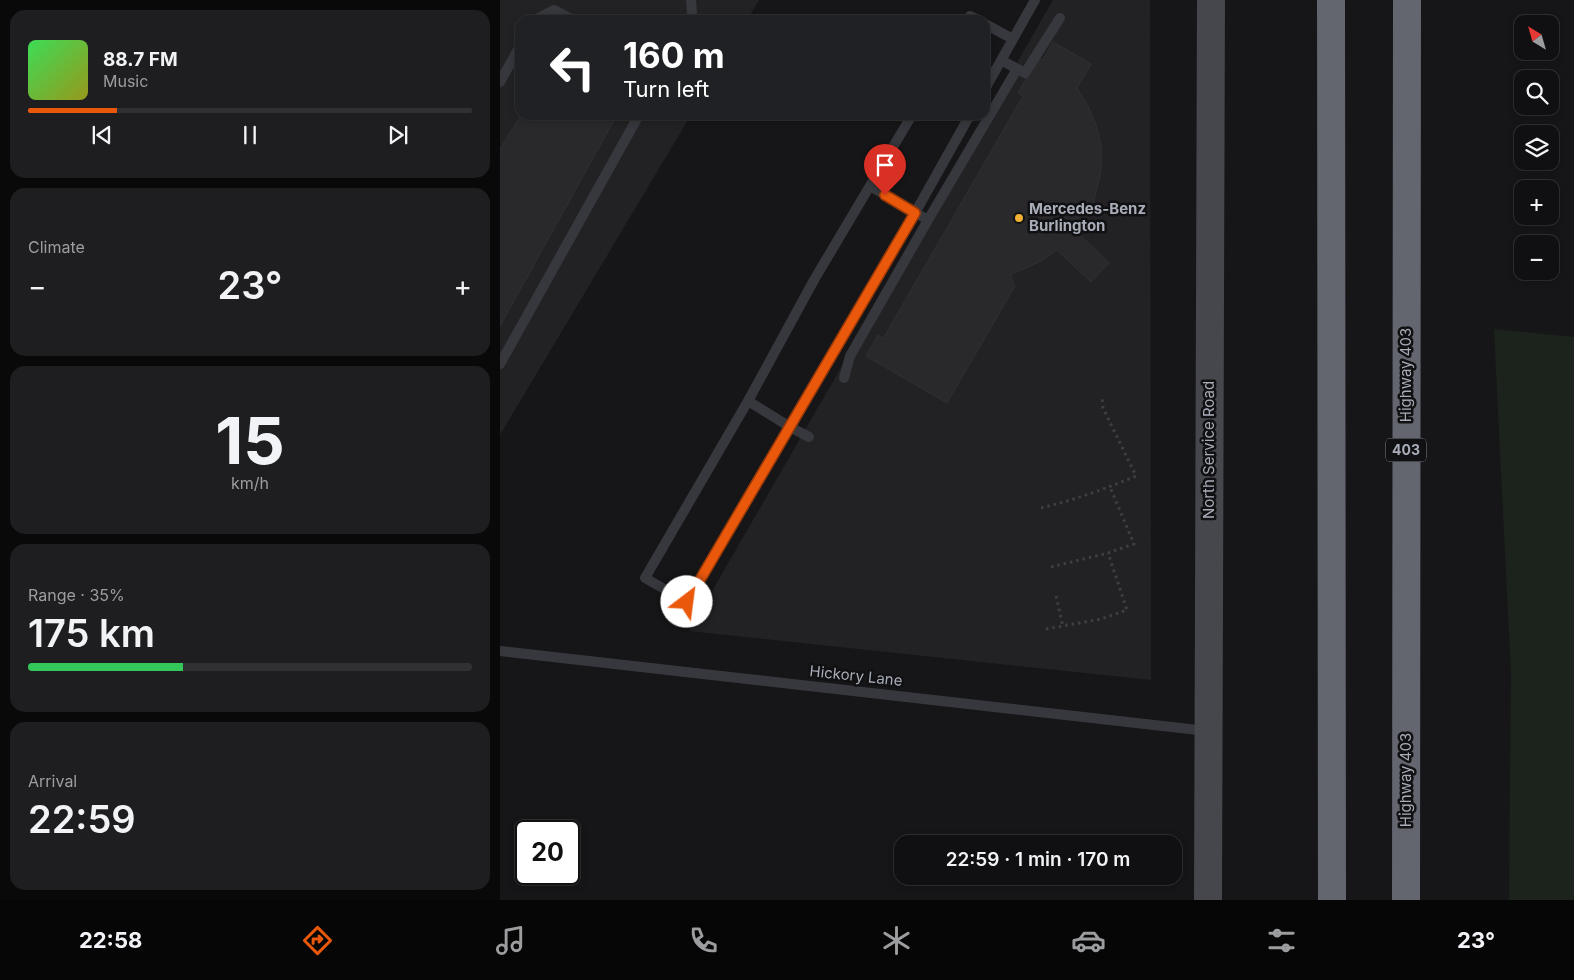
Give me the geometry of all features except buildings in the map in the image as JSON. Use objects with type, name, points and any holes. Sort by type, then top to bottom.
[{"type":"highway","points":[[1331,0],[1332,900]]},
{"type":"highway","name":"Highway 403","points":[[1406,900],[1407,0]]},
{"type":"street","name":"North Service Road","points":[[1208,900],[1210,0]]},
{"type":"lane","points":[[691,0],[691,15]]},
{"type":"lane","points":[[990,80],[1035,0]]},
{"type":"lane","points":[[544,15],[554,10],[564,15]]},
{"type":"lane","points":[[1001,60],[1025,73],[1060,18]]},
{"type":"lane","points":[[990,27],[1013,39]]},
{"type":"lane","points":[[500,82],[515,55]]},
{"type":"lane","points":[[990,115],[1017,69]]},
{"type":"lane","points":[[500,364],[636,120]]},
{"type":"lane","points":[[909,120],[814,280],[748,401],[645,578],[687,602],[915,213],[967,120]]},
{"type":"lane","points":[[844,378],[850,356],[987,120]]},
{"type":"lane","points":[[870,186],[928,220]]},
{"type":"lane","points":[[748,401],[809,437]]},
{"type":"lane","name":"Hickory Lane","points":[[500,651],[1209,731]]},
{"type":"path","points":[[1041,508],[1066,502],[1136,476],[1103,408],[1102,397]]},
{"type":"path","points":[[1051,567],[1108,553],[1134,544],[1110,487]]},
{"type":"path","points":[[1046,629],[1101,619],[1127,610],[1108,553]]},
{"type":"path","points":[[1056,596],[1063,627]]},
{"type":"shaded area","points":[[500,0],[759,0],[750,15],[515,15],[515,120],[688,120],[500,435]]},
{"type":"shaded area","points":[[1053,0],[1150,0],[1151,680],[689,631],[984,120],[990,120],[990,109]]},
{"type":"shaded area","points":[[1494,329],[1574,337],[1574,900],[1509,900],[1511,672]]},
{"type":"place","name":"Mercedes-Benz Burlington","points":[[1019,218]]},
{"type":"route","points":[[687,602],[915,213],[885,195]]}]
